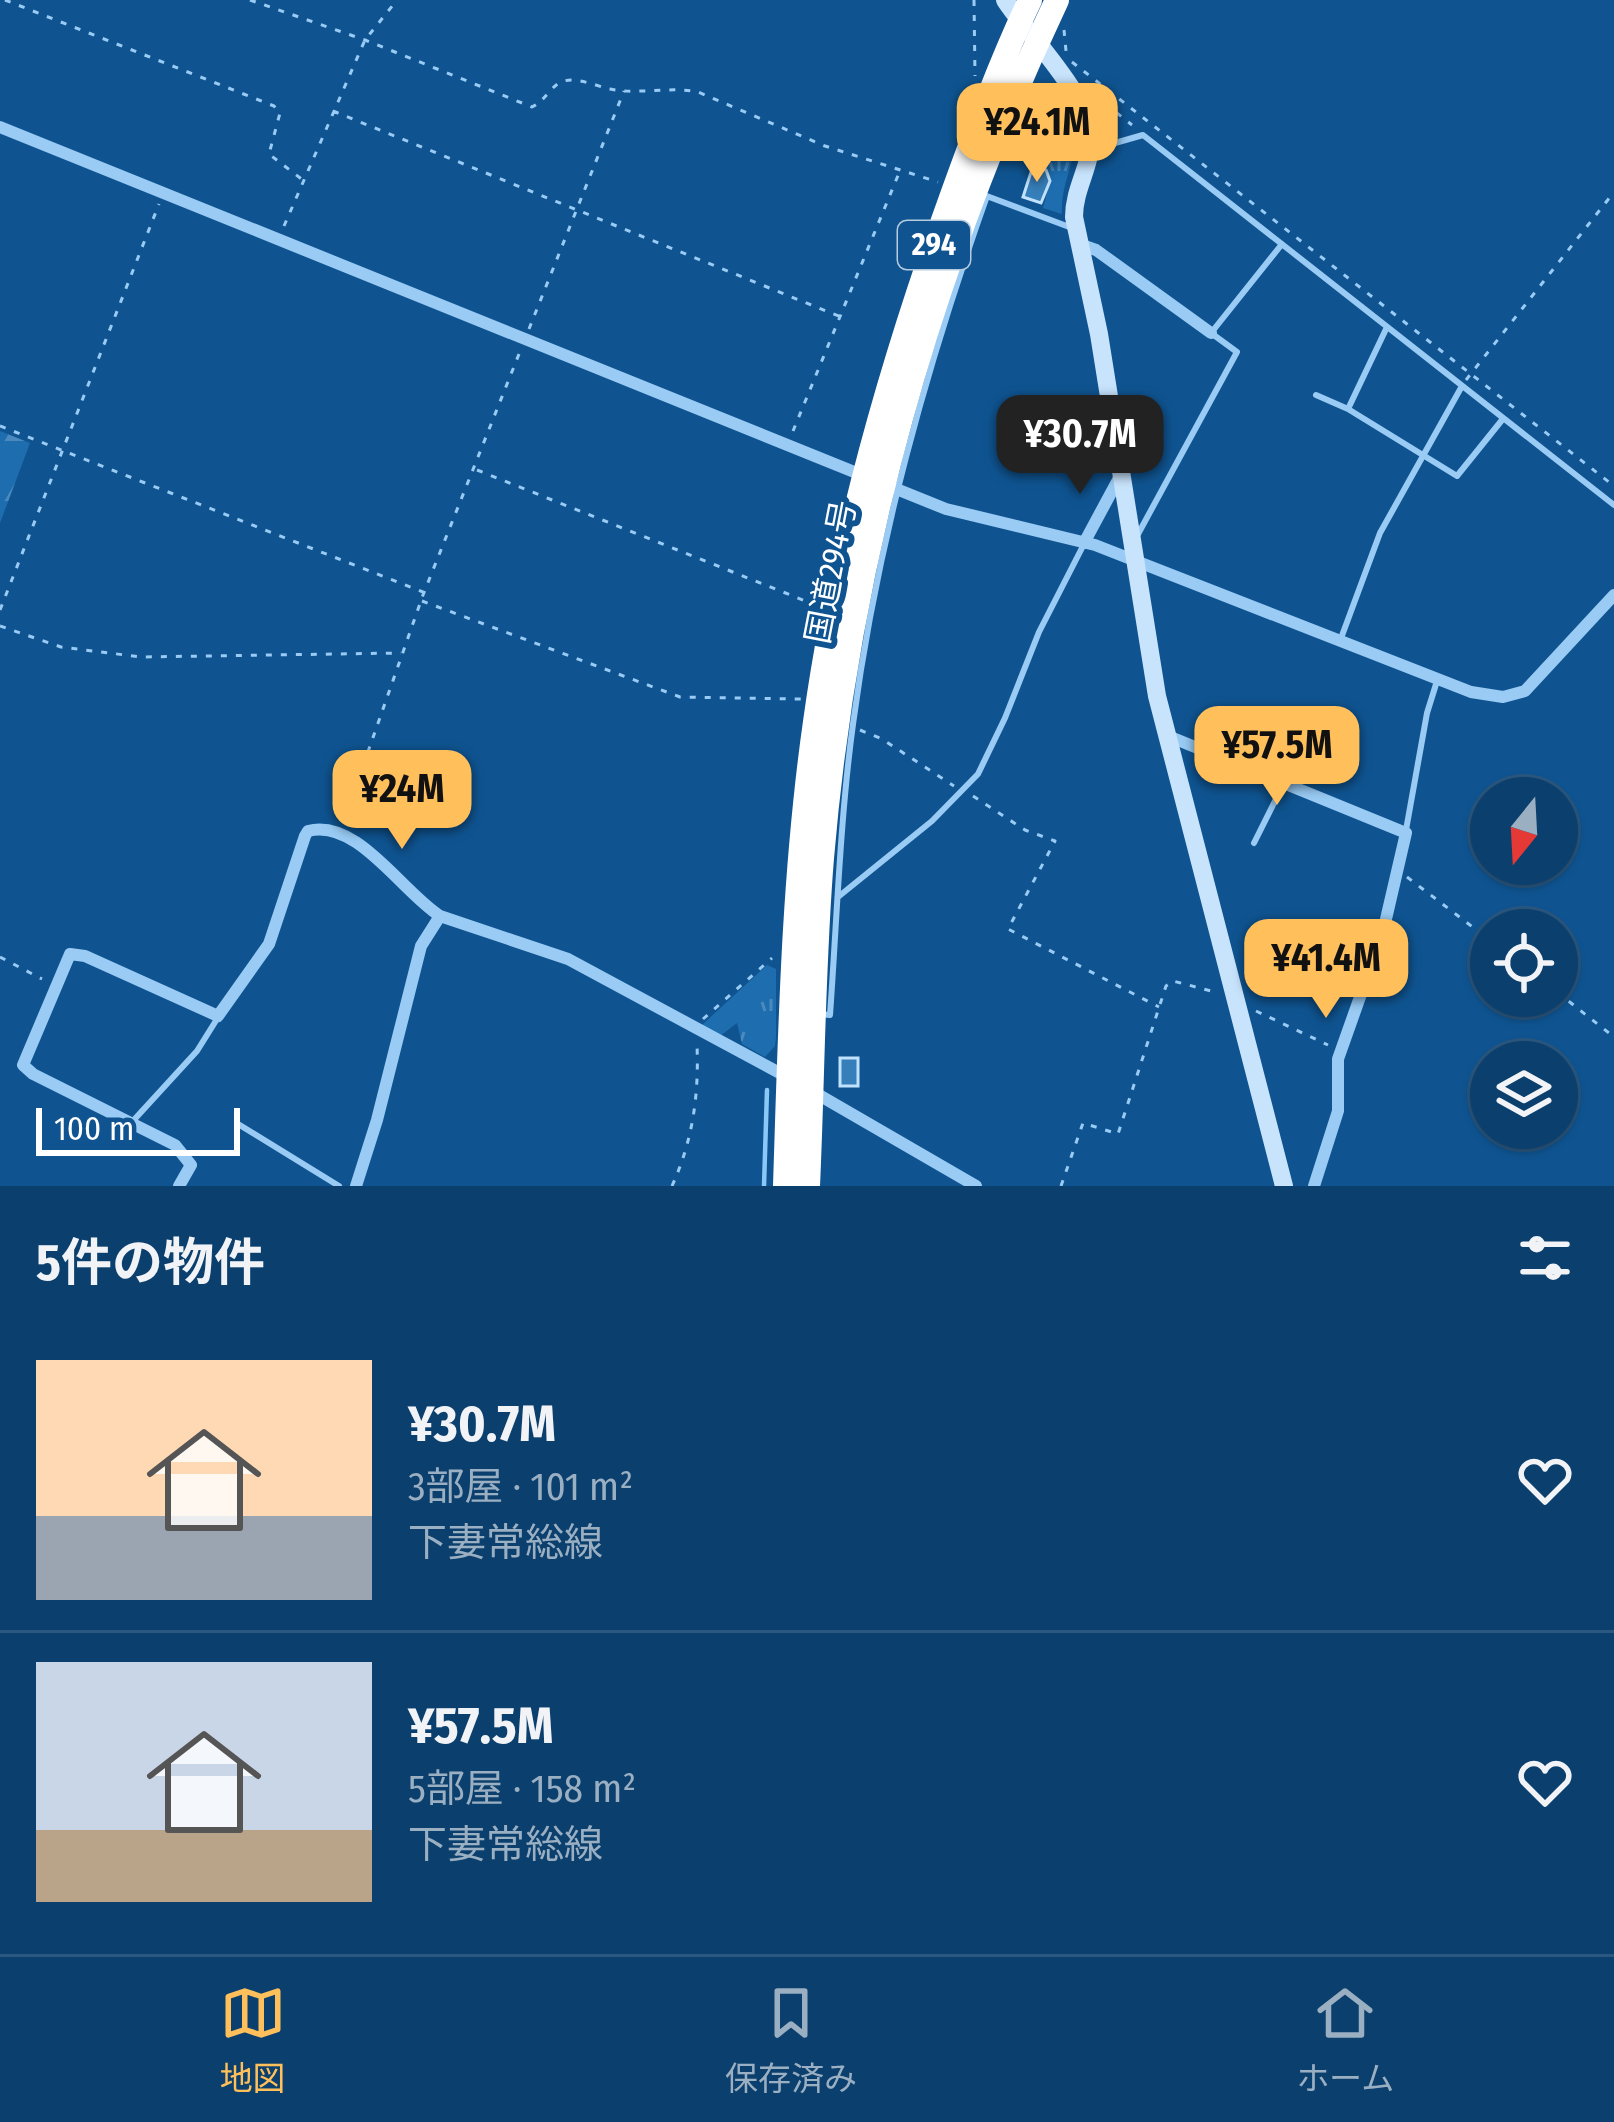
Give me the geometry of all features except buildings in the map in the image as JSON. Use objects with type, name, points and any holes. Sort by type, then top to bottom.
[{"type":"highway","name":"国道294号","points":[[785,1186],[812,740],[829,633],[927,328],[1036,43],[1057,0]]},
{"type":"highway","name":"国道294号","points":[[808,1186],[822,859],[837,725],[881,480],[928,260],[1025,11]]},
{"type":"main road","points":[[1005,0],[1025,11],[1036,43],[1086,116],[1090,149],[1074,201],[1131,551],[1168,736],[1284,1186]]},
{"type":"street","points":[[0,127],[946,508],[1131,551],[1437,681],[1487,696],[1525,691],[1614,595]]},
{"type":"street","points":[[1078,236],[1211,333]]},
{"type":"street","points":[[1084,543],[1119,478]]},
{"type":"street","points":[[1168,736],[1406,833],[1367,984],[1340,1052],[1338,1111],[1314,1186]]},
{"type":"street","points":[[179,1186],[190,1171],[188,1157],[23,1065],[68,956],[74,953],[218,1016],[274,932],[308,831],[340,830],[440,916],[568,959],[976,1186]]},
{"type":"street","points":[[356,1186],[421,946],[440,916]]},
{"type":"lane","points":[[1090,149],[1143,135],[1614,505]]},
{"type":"lane","points":[[981,194],[1078,236]]},
{"type":"lane","points":[[1131,551],[1237,352],[1211,333],[1282,244]]},
{"type":"lane","points":[[1348,409],[1387,327]]},
{"type":"lane","points":[[1340,640],[1380,533],[1462,386]]},
{"type":"lane","points":[[1316,395],[1348,409],[1457,476],[1503,418]]},
{"type":"lane","points":[[815,1013],[830,1015],[852,728],[881,480]]},
{"type":"lane","points":[[838,896],[964,791],[987,755],[1039,632],[1084,543]]},
{"type":"lane","points":[[1406,833],[1437,681]]},
{"type":"lane","points":[[1254,843],[1283,785]]},
{"type":"lane","points":[[132,1122],[197,1051],[218,1016]]},
{"type":"lane","points":[[238,1124],[339,1186]]},
{"type":"path","points":[[5,0],[274,106],[280,113],[269,154],[304,181]]},
{"type":"path","points":[[250,0],[532,107],[563,81],[624,91],[681,88],[825,146],[939,182]]},
{"type":"path","points":[[279,239],[365,40],[397,0]]},
{"type":"path","points":[[974,0],[976,92]]},
{"type":"path","points":[[1078,78],[1067,58],[1614,486]]},
{"type":"path","points":[[1087,89],[1143,135]]},
{"type":"path","points":[[340,830],[424,593],[624,91]]},
{"type":"path","points":[[333,111],[841,317]]},
{"type":"path","points":[[788,443],[901,170]]},
{"type":"path","points":[[1462,386],[1614,192]]},
{"type":"path","points":[[0,610],[164,193]]},
{"type":"path","points":[[0,426],[424,593]]},
{"type":"path","points":[[474,469],[820,607]]},
{"type":"path","points":[[422,601],[680,697],[803,699]]},
{"type":"path","points":[[0,626],[62,647],[141,657],[403,653]]},
{"type":"path","points":[[852,728],[882,739],[933,776],[1025,830],[1055,841],[1008,929],[1159,1006]]},
{"type":"path","points":[[1398,872],[1470,925]]},
{"type":"path","points":[[672,1186],[696,1107],[695,1030],[768,960],[781,954]]},
{"type":"path","points":[[0,957],[55,985]]},
{"type":"path","points":[[1060,1186],[1083,1123],[1118,1135],[1166,986],[1173,981],[1235,999],[1340,1052]]},
{"type":"path","points":[[1578,1009],[1614,1037]]},
{"type":"green space","points":[[1066,110],[1075,136],[1062,214],[1043,208],[1047,181],[1038,123],[1022,122],[1023,114]]},
{"type":"green space","points":[[0,431],[30,443],[0,523]]},
{"type":"green space","points":[[767,965],[776,969],[776,1037],[765,1057],[742,1044],[737,1023],[720,1036],[702,1025]]},
{"type":"waterway","points":[[764,1186],[767,1090]]}]
